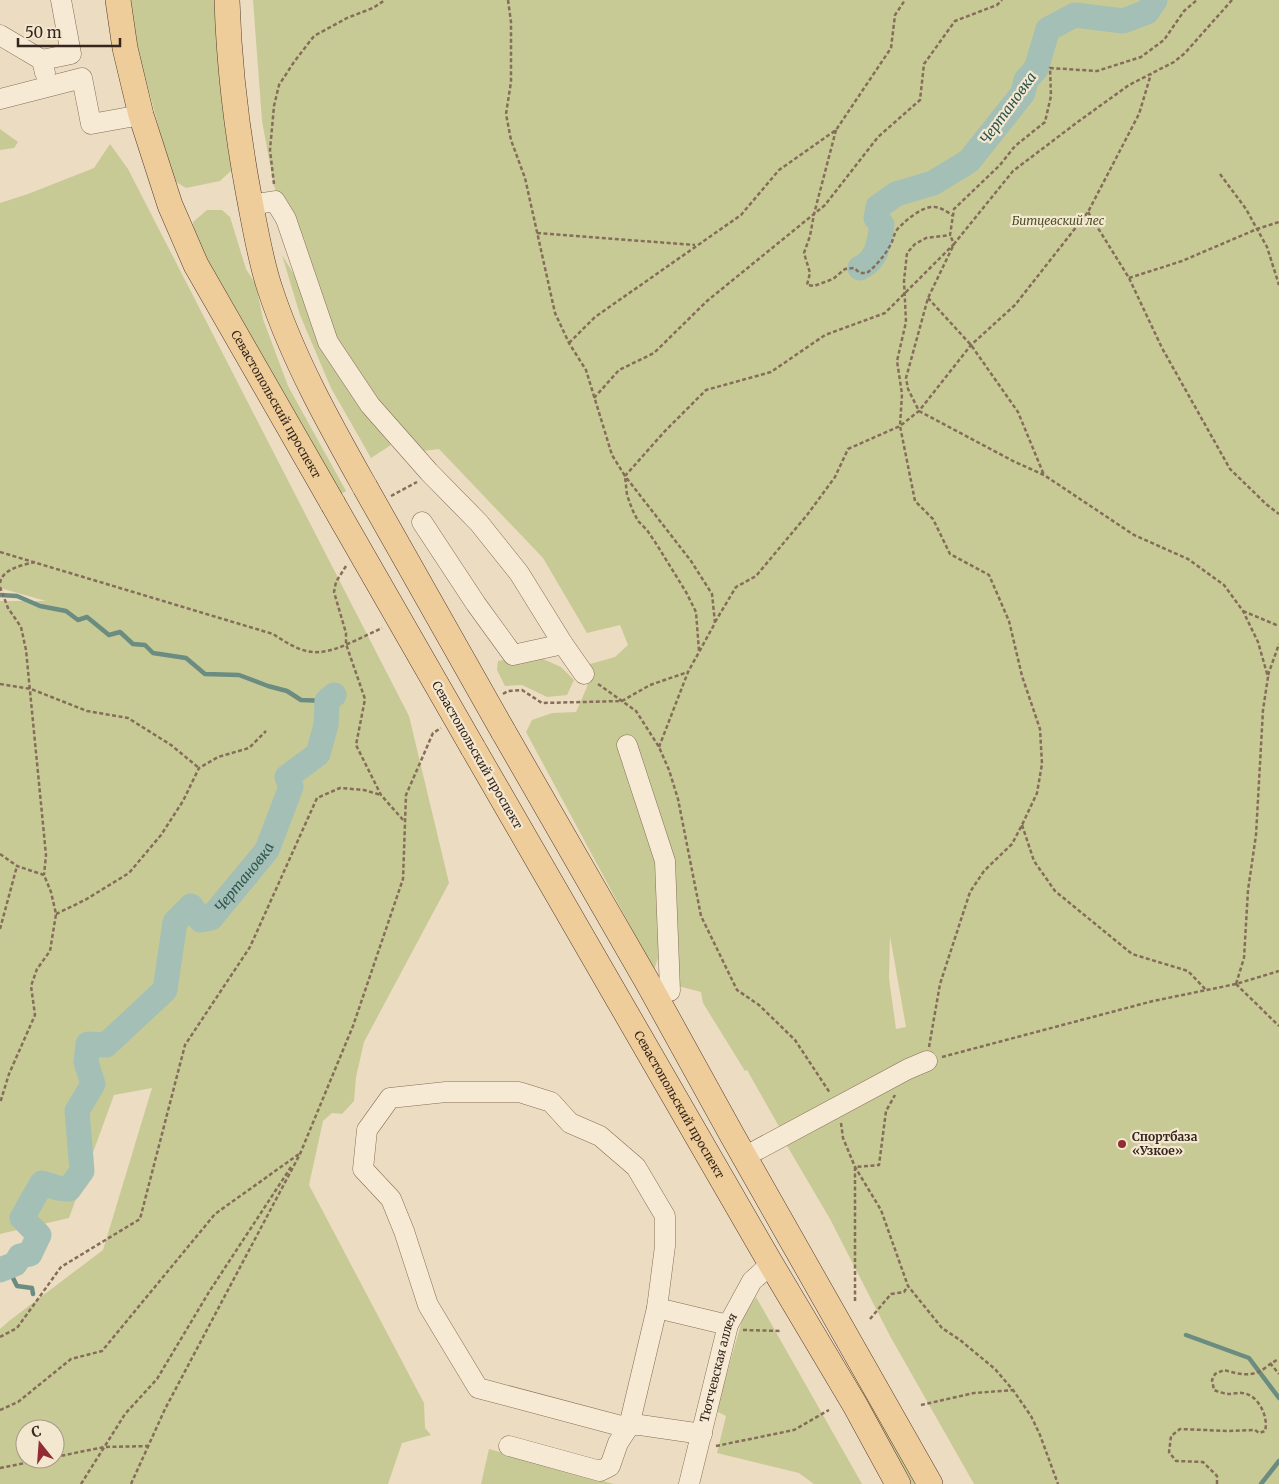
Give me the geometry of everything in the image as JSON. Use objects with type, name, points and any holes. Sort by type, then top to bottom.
[{"type":"main road","name":"Севастопольский проспект","points":[[118,0],[126,48],[141,115],[170,205],[196,266],[771,1264],[855,1405],[898,1484]]},
{"type":"main road","points":[[227,0],[234,96],[251,205],[270,288],[292,347],[324,415],[930,1484]]},
{"type":"street","points":[[0,35],[42,60],[71,54],[62,0]]},
{"type":"street","points":[[42,60],[47,87]]},
{"type":"street","points":[[0,98],[82,78],[91,124],[141,115]]},
{"type":"street","points":[[251,205],[275,201],[286,219],[328,342],[370,405],[431,474],[479,523],[519,573],[584,674]]},
{"type":"street","points":[[422,522],[476,604],[513,655],[564,644]]},
{"type":"street","points":[[627,745],[665,861],[670,991]]},
{"type":"street","points":[[744,1157],[917,1065]]},
{"type":"street","points":[[509,1446],[600,1471],[610,1466],[618,1443],[629,1426],[657,1308],[665,1246],[665,1216],[636,1167],[600,1136],[570,1123],[551,1102],[519,1092],[446,1092],[390,1098],[367,1130],[363,1169],[391,1200],[404,1231],[428,1305],[478,1388],[621,1426],[629,1426],[640,1425],[700,1442]]},
{"type":"street","name":"Тютчевская аллея","points":[[689,1484],[728,1327],[752,1281],[771,1264]]},
{"type":"street","points":[[657,1308],[728,1327]]},
{"type":"path","points":[[275,201],[270,150],[274,106],[279,85],[314,36],[347,18],[373,8],[385,0]]},
{"type":"path","points":[[508,0],[511,22],[511,82],[506,114],[511,140],[525,178],[555,313],[569,343],[586,370],[612,455],[625,476],[691,561],[712,594],[715,623]]},
{"type":"path","points":[[905,0],[895,15],[891,48],[836,130],[810,236],[804,253],[810,273],[807,285],[814,286],[833,279],[845,269],[854,268],[860,273],[867,273],[882,258],[896,232],[907,220],[920,211],[934,206],[943,209],[953,216]]},
{"type":"path","points":[[594,398],[620,370],[654,353],[707,301],[825,205],[878,137],[920,100],[924,64],[955,22],[997,5],[1002,0]]},
{"type":"path","points":[[1197,0],[1184,11],[1164,40],[1141,58],[1097,71],[1050,68],[1051,96],[1045,122],[1016,146],[1000,165],[954,209],[950,235],[954,244],[928,298],[906,378],[908,389],[919,411],[1013,461],[1044,475],[1134,535],[1188,559],[1224,584],[1243,611],[1258,642],[1268,677]]},
{"type":"path","points":[[699,652],[696,612],[648,530],[638,521],[627,495],[625,476],[665,431],[706,390],[771,372],[825,335],[886,313],[954,244],[1013,171],[1129,85],[1174,62],[1185,53],[1232,0]]},
{"type":"path","points":[[659,747],[688,672],[736,587],[756,576],[807,515],[835,477],[848,449],[900,426],[919,411],[971,345],[1015,305],[1088,212],[1140,114],[1151,74]]},
{"type":"path","points":[[569,343],[594,317],[741,215],[779,170],[836,130]]},
{"type":"path","points":[[1220,174],[1246,209],[1267,247],[1279,285]]},
{"type":"path","points":[[1088,212],[1129,278],[1162,348],[1230,469],[1279,514]]},
{"type":"path","points":[[1129,278],[1182,261],[1257,229],[1279,222]]},
{"type":"path","points":[[537,233],[696,245]]},
{"type":"path","points":[[855,1167],[879,1165],[886,1111],[917,1065],[940,984],[970,892],[984,872],[1012,844],[1037,793],[1042,764],[1040,729],[1022,676],[1009,621],[989,575],[950,554],[932,519],[915,501],[900,426],[902,394],[897,361],[906,322],[904,281],[907,253],[915,244],[926,238],[950,235]]},
{"type":"path","points":[[928,298],[971,345],[1018,412],[1044,475]]},
{"type":"path","points":[[390,497],[431,474]]},
{"type":"path","points":[[0,552],[273,634],[292,646],[306,650],[320,652],[346,644],[384,627]]},
{"type":"path","points":[[0,1103],[9,1074],[35,1015],[32,986],[36,969],[50,951],[56,914],[51,892],[44,875],[46,855],[31,689],[21,627],[8,608],[0,585],[1,579],[6,573],[18,566],[36,562]]},
{"type":"path","points":[[348,562],[336,582],[334,592],[346,633],[346,644],[365,699],[356,745],[381,795],[404,821]]},
{"type":"path","points":[[1243,611],[1279,626]]},
{"type":"path","points":[[1236,984],[1244,958],[1248,890],[1256,835],[1263,710],[1268,677],[1279,644]]},
{"type":"path","points":[[508,692],[522,690],[542,703],[622,702],[650,685],[688,672]]},
{"type":"path","points":[[584,674],[636,711],[659,747],[678,799],[701,916],[737,990],[759,1005],[794,1040],[839,1106],[842,1138],[855,1167],[881,1210],[908,1286],[942,1328],[960,1340],[995,1369],[1013,1390],[1037,1428],[1058,1484]]},
{"type":"path","points":[[0,684],[31,689],[87,711],[128,718],[171,744],[199,768]]},
{"type":"path","points":[[56,914],[85,900],[129,873],[161,835],[183,800],[199,768],[218,757],[249,748],[266,731]]},
{"type":"path","points":[[131,1484],[164,1409],[300,1154],[353,1026],[403,879],[406,795],[433,733]]},
{"type":"path","points":[[0,1337],[17,1328],[60,1267],[140,1219],[185,1045],[250,947],[316,798],[340,788],[364,790],[381,795]]},
{"type":"path","points":[[1022,825],[1034,861],[1055,891],[1132,954],[1188,971],[1206,990]]},
{"type":"path","points":[[0,854],[17,866],[44,875]]},
{"type":"path","points":[[0,929],[17,866]]},
{"type":"path","points":[[917,1065],[1153,1001],[1236,984],[1279,971]]},
{"type":"path","points":[[1236,984],[1279,1026]]},
{"type":"path","points":[[0,1410],[18,1402],[71,1359],[102,1351],[215,1214],[300,1154]]},
{"type":"path","points":[[81,1484],[125,1414],[157,1379],[209,1292],[300,1154]]},
{"type":"path","points":[[855,1167],[856,1301]]},
{"type":"path","points":[[870,1319],[891,1294],[904,1292],[908,1286]]},
{"type":"path","points":[[728,1327],[782,1331]]},
{"type":"path","points":[[1217,1484],[1217,1476],[1203,1462],[1176,1461],[1169,1452],[1171,1436],[1180,1428],[1229,1431],[1255,1430],[1259,1433],[1266,1431],[1268,1423],[1263,1410],[1253,1396],[1243,1392],[1228,1394],[1214,1390],[1212,1380],[1215,1374],[1224,1370],[1251,1375],[1279,1359]]},
{"type":"path","points":[[1270,1363],[1279,1374]]},
{"type":"path","points":[[921,1405],[942,1402],[974,1393],[1013,1390]]},
{"type":"path","points":[[700,1442],[794,1430],[829,1410]]},
{"type":"path","points":[[65,1455],[104,1447],[149,1446]]},
{"type":"path","points":[[0,1468],[15,1465]]},
{"type":"green space","points":[[131,0],[217,0],[222,104],[235,167],[220,181],[186,188],[173,180],[139,54]]},
{"type":"green space","name":"Битцевский лес","points":[[253,0],[1279,0],[1279,1484],[974,1484],[890,1336],[830,1219],[786,1144],[781,1130],[747,1070],[745,1071],[703,1003],[701,992],[678,986],[659,955],[654,970],[526,732],[532,720],[552,713],[576,712],[587,687],[590,664],[615,657],[628,645],[620,625],[587,633],[543,558],[439,449],[423,451],[387,416],[332,336],[274,186],[262,121]],"holes":[[[890,936],[906,1027],[896,1029],[889,978]]]},
{"type":"green space","points":[[0,129],[18,142],[14,148],[0,150]]},
{"type":"green space","points":[[110,144],[128,169],[409,716],[449,883],[364,1042],[356,1077],[354,1101],[342,1114],[332,1113],[323,1121],[309,1185],[424,1403],[425,1428],[431,1435],[402,1443],[388,1484],[0,1484],[0,1329],[103,1250],[152,1088],[114,1095],[69,1218],[0,1234],[0,601],[46,601],[0,588],[0,203],[94,168]]},
{"type":"green space","points":[[207,210],[222,210],[230,217],[246,269],[256,285],[263,319],[288,386],[346,491],[341,494],[194,237],[193,222]]},
{"type":"green space","points":[[282,255],[301,286],[359,405],[391,445],[371,458],[331,388],[300,315]]},
{"type":"green space","points":[[534,655],[561,667],[574,680],[567,695],[547,697],[522,685],[505,686],[497,670],[498,661]]},
{"type":"green space","points":[[756,1297],[862,1484],[814,1484],[799,1473],[717,1453],[726,1416],[716,1411],[743,1317]]},
{"type":"green space","points":[[870,1404],[915,1484],[909,1484],[865,1407]]},
{"type":"green space","points":[[489,1449],[614,1484],[481,1484]]},
{"type":"waterway","name":"Чертановка","points":[[860,268],[871,260],[877,250],[882,225],[876,218],[878,207],[896,194],[933,183],[969,161],[1023,93],[1026,80],[1036,69],[1048,29],[1075,15],[1123,21],[1147,12],[1155,0]]},
{"type":"waterway","points":[[0,595],[17,596],[40,606],[66,611],[78,620],[87,617],[109,635],[120,632],[133,644],[145,645],[153,653],[186,658],[205,674],[239,675],[287,691],[301,700],[327,701]]},
{"type":"waterway","name":"Чертановка","points":[[0,1270],[15,1264],[20,1256],[30,1254],[39,1235],[22,1218],[42,1183],[69,1189],[82,1171],[77,1111],[93,1084],[86,1062],[88,1044],[106,1045],[165,990],[175,922],[191,906],[201,920],[211,918],[267,850],[291,787],[287,777],[318,754],[326,725],[327,701],[334,695]]},
{"type":"waterway","points":[[15,1264],[10,1272],[17,1286],[32,1288],[33,1294]]},
{"type":"waterway","points":[[1186,1335],[1249,1358],[1279,1398]]},
{"type":"waterway","points":[[1261,1484],[1279,1461]]},
{"type":"place","name":"Спортбаза «Узкое»","points":[[1122,1144]]}]
